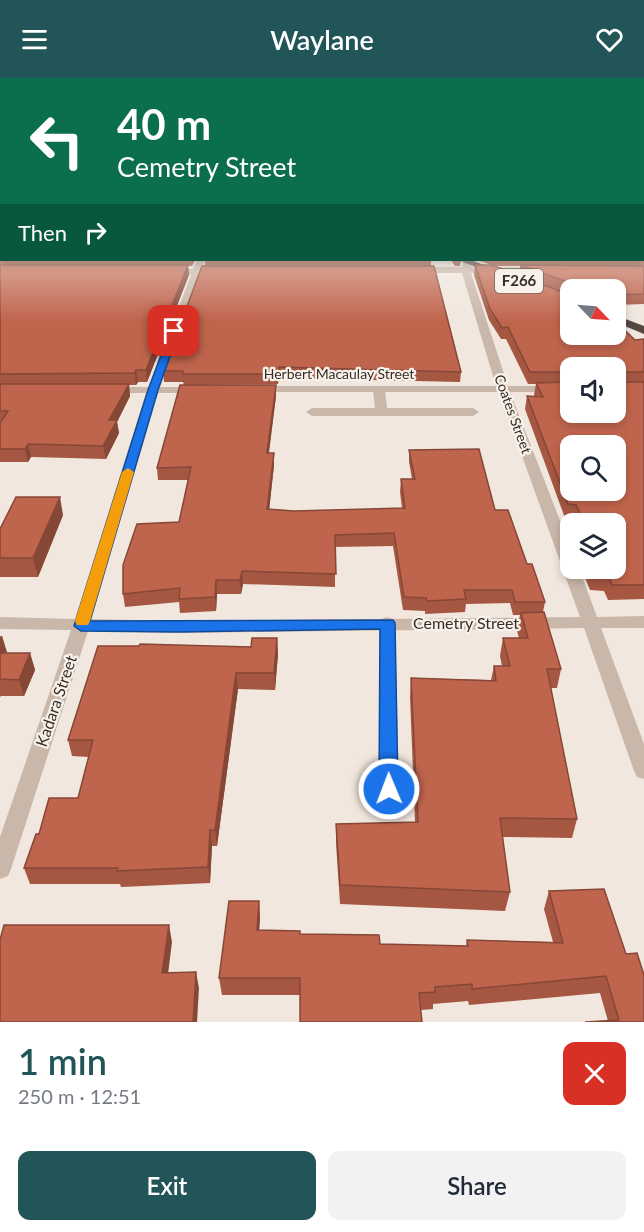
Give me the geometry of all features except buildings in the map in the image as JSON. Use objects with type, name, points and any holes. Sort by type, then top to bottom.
[{"type":"highway","name":"F266","points":[[466,263],[524,282]]},
{"type":"highway","points":[[626,323],[644,330]]},
{"type":"street","points":[[411,270],[466,263]]},
{"type":"street","name":"Coates Street","points":[[466,263],[503,389],[560,540]]},
{"type":"street","points":[[155,271],[198,266],[231,272]]},
{"type":"street","name":"Kadara Street","points":[[0,869],[81,626],[153,390],[198,266]]},
{"type":"street","points":[[491,270],[545,270]]},
{"type":"street","name":"Herbert Macaulay Street","points":[[244,389],[560,389]]},
{"type":"street","points":[[94,390],[210,390]]},
{"type":"street","points":[[379,390],[381,412]]},
{"type":"street","points":[[312,412],[473,412]]},
{"type":"street","name":"Coates Street","points":[[574,579],[644,771]]},
{"type":"street","name":"Cemetry Street","points":[[0,623],[179,627],[644,622]]},
{"type":"street","points":[[387,623],[389,789]]},
{"type":"slow traffic","points":[[83,621],[128,472]]},
{"type":"route","points":[[174,331],[153,390],[81,626],[179,627],[387,623],[389,789]]}]
